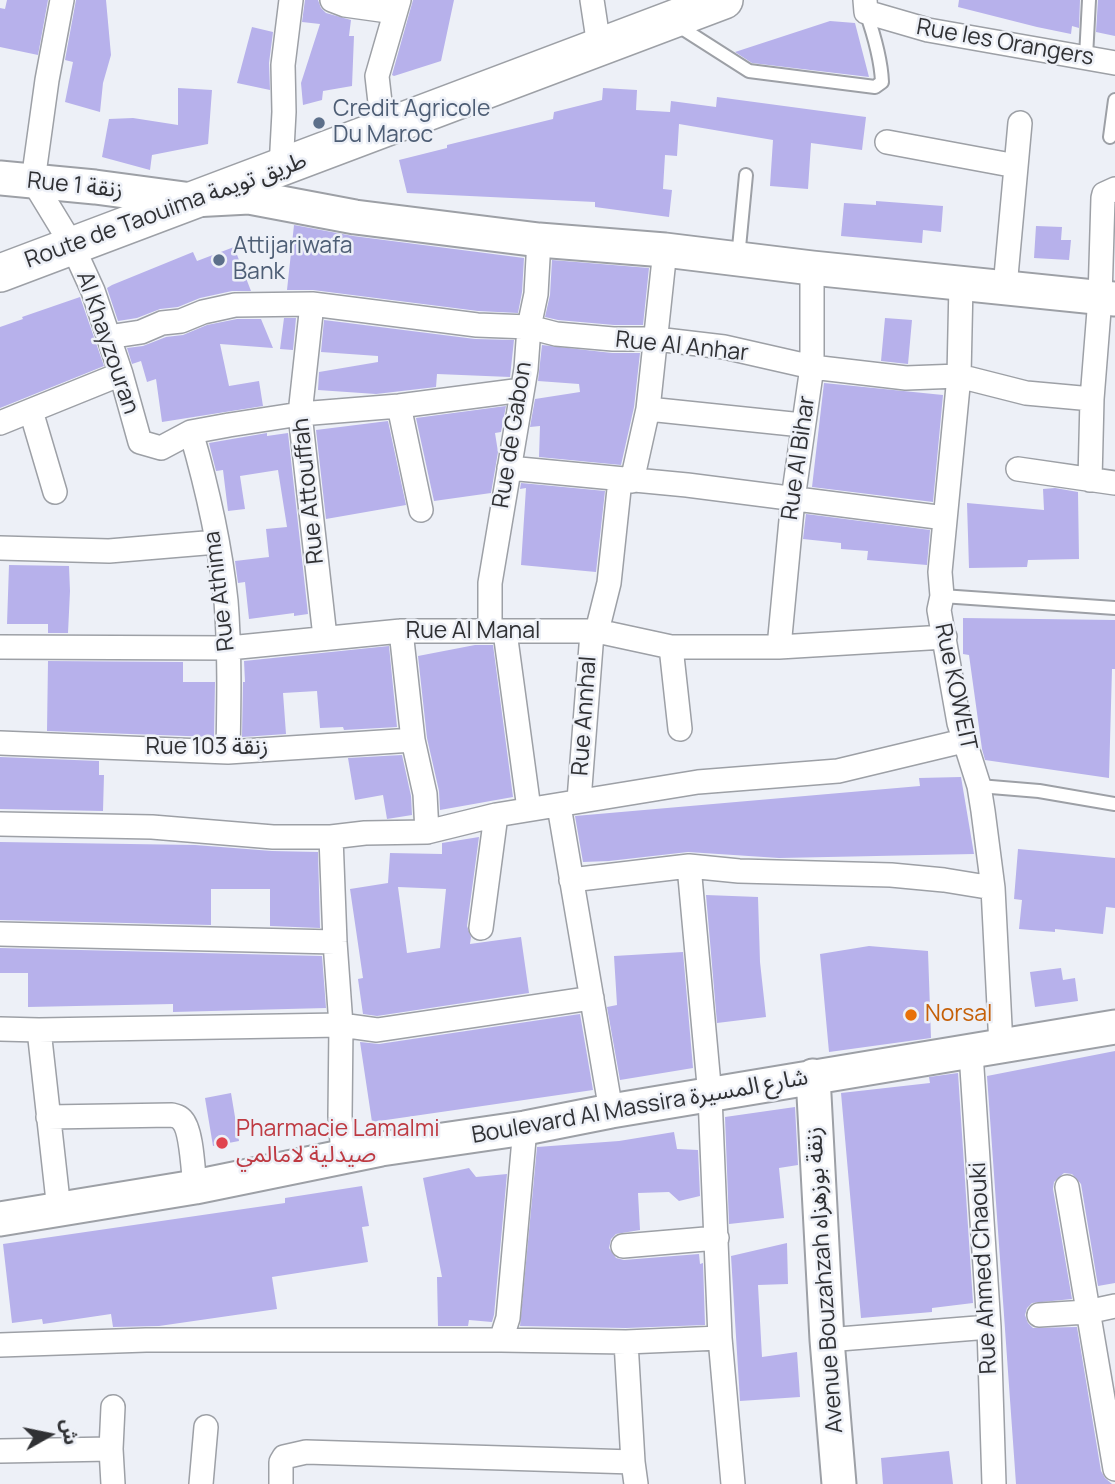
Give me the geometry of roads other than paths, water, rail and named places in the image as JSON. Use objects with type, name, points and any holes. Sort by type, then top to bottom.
[{"type":"main road","name":"Route de Taouima طريق تويمة","points":[[0,273],[724,0]]},
{"type":"street","points":[[33,181],[47,79],[62,0]]},
{"type":"street","points":[[281,168],[283,65],[291,0]]},
{"type":"street","points":[[332,0],[345,5],[397,6],[377,76],[383,129]]},
{"type":"street","points":[[592,0],[599,46]]},
{"type":"street","name":"Rue les Orangers","points":[[866,6],[928,30],[1115,63]]},
{"type":"street","points":[[1005,288],[1020,123]]},
{"type":"street","points":[[887,142],[1016,166]]},
{"type":"street","name":"Rue 1 زنقة","points":[[0,178],[192,200],[249,197],[355,217],[539,240],[664,250],[1107,298]]},
{"type":"street","name":"Al Khayzouran","points":[[33,181],[72,245],[93,291],[140,442],[161,448],[191,432]]},
{"type":"street","points":[[1090,480],[1092,399],[1107,298],[1102,198],[1104,194],[1115,189]]},
{"type":"street","name":"Rue de Gabon","points":[[529,809],[490,583],[526,369],[529,327],[536,294],[539,240]]},
{"type":"street","name":"Rue Annhal","points":[[611,1111],[571,880],[569,803],[594,632],[609,583],[626,480],[648,409],[664,250]]},
{"type":"street","name":"Rue Al Bihar","points":[[779,647],[793,499],[812,367],[812,268]]},
{"type":"street","name":"Rue KOWEIT","points":[[961,284],[959,376],[940,572],[942,596],[939,610],[963,741],[979,786],[993,888],[986,1049]]},
{"type":"street","name":"Rue Al Anhar","points":[[108,337],[141,332],[162,323],[181,321],[203,312],[235,305],[312,303],[477,324],[529,327],[556,334],[724,347],[812,367],[906,379],[959,376],[1026,393],[1092,399]]},
{"type":"street","name":"Rue Attouffah","points":[[312,303],[300,414],[325,637]]},
{"type":"street","points":[[0,423],[121,374]]},
{"type":"street","points":[[191,432],[300,414],[399,406],[522,390]]},
{"type":"street","points":[[399,406],[421,510]]},
{"type":"street","points":[[648,409],[802,425]]},
{"type":"street","points":[[31,411],[55,492]]},
{"type":"street","name":"Rue Athima","points":[[191,432],[217,542],[225,600],[229,648],[228,752]]},
{"type":"street","points":[[509,468],[687,485],[945,518]]},
{"type":"street","points":[[1018,469],[1115,483]]},
{"type":"street","points":[[0,548],[109,551],[217,542]]},
{"type":"street","points":[[401,631],[413,740],[425,794],[427,832]]},
{"type":"street","name":"Rue Al Manal","points":[[0,647],[229,648],[401,631],[594,632],[671,648],[779,647],[945,637]]},
{"type":"street","points":[[671,648],[680,729]]},
{"type":"street","name":"Rue 103 زنقة","points":[[0,743],[228,752],[413,740]]},
{"type":"street","points":[[0,824],[152,827],[273,837],[427,832],[496,815],[698,782],[838,771],[963,741]]},
{"type":"street","points":[[481,928],[496,815]]},
{"type":"street","points":[[331,837],[341,1025],[340,1116],[343,1156]]},
{"type":"street","points":[[688,866],[710,1096],[720,1338],[733,1484]]},
{"type":"street","points":[[571,880],[688,866],[739,871],[891,875],[993,888]]},
{"type":"street","points":[[0,934],[335,942]]},
{"type":"street","points":[[0,1029],[341,1025],[377,1030],[592,998]]},
{"type":"street","name":"Boulevard Al Massira شارع المسيرة","points":[[0,1219],[195,1187],[343,1156],[525,1128],[813,1076],[1115,1027]]},
{"type":"street","points":[[39,1030],[59,1210]]},
{"type":"street","name":"Rue Ahmed Chaouki","points":[[986,1049],[989,1327],[994,1484]]},
{"type":"street","name":"Avenue Bouzahzah زنقة بوزهزاه","points":[[813,1076],[827,1340],[839,1484]]},
{"type":"street","points":[[48,1116],[178,1117],[183,1120],[187,1132],[195,1187]]},
{"type":"street","points":[[501,1340],[508,1318],[525,1128]]},
{"type":"street","points":[[1067,1187],[1115,1469]]},
{"type":"street","points":[[623,1246],[717,1238]]},
{"type":"street","points":[[1039,1315],[1087,1312],[1115,1306]]},
{"type":"street","points":[[827,1340],[989,1327]]},
{"type":"street","points":[[0,1345],[146,1340],[626,1342],[720,1338]]},
{"type":"street","points":[[281,1484],[281,1462],[284,1457],[297,1452],[323,1451],[635,1473],[626,1342]]},
{"type":"street","points":[[113,1406],[113,1484]]},
{"type":"street","points":[[201,1484],[206,1427]]},
{"type":"street","points":[[0,1451],[111,1449]]},
{"type":"lane","points":[[1087,57],[1089,0]]},
{"type":"lane","points":[[669,20],[749,71],[874,87],[882,82],[882,72],[866,6]]},
{"type":"lane","points":[[1110,137],[1115,100]]},
{"type":"lane","points":[[738,258],[746,175]]},
{"type":"lane","points":[[942,596],[1115,608]]},
{"type":"lane","points":[[979,786],[1039,791],[1115,804]]},
{"type":"place","name":"Credit Agricole Du Maroc","points":[[319,123]]},
{"type":"place","name":"Attijariwafa Bank","points":[[219,260]]},
{"type":"place","name":"Norsal","points":[[911,1015]]},
{"type":"place","name":"Pharmacie Lamalmi صيدلية لامالمي","points":[[222,1143]]}]
